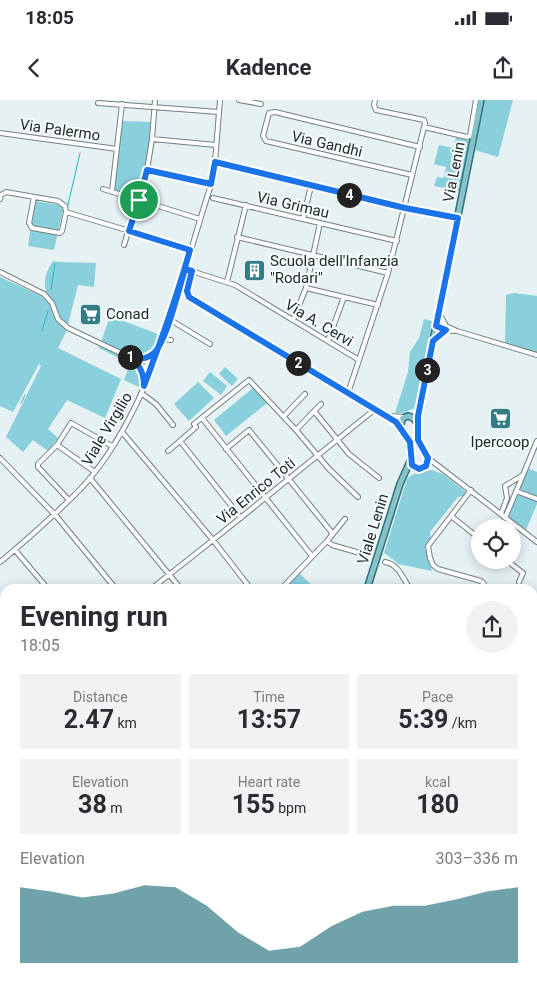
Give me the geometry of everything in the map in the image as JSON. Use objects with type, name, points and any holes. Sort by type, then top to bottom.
[{"type":"main road","name":"Via Lenin","points":[[428,458],[419,444],[417,435],[418,416],[481,100]]},
{"type":"main road","name":"Via Lenin","points":[[400,427],[401,421],[418,410],[423,395]]},
{"type":"main road","points":[[407,416],[416,420],[418,425]]},
{"type":"main road","points":[[400,427],[410,442],[413,467],[421,468]]},
{"type":"main road","points":[[403,477],[410,471],[421,468],[428,463],[428,458]]},
{"type":"main road","name":"Viale Lenin","points":[[369,584],[403,477],[411,459]]},
{"type":"street","points":[[124,245],[147,170],[155,100]]},
{"type":"street","name":"Viale Virgilio","points":[[0,562],[69,500],[90,478],[122,432],[141,393],[169,319],[211,184],[215,162],[220,100]]},
{"type":"street","points":[[239,100],[261,104]]},
{"type":"street","points":[[348,393],[388,273],[424,127],[424,120],[376,110],[375,100]]},
{"type":"street","points":[[424,127],[467,137],[470,136],[476,100]]},
{"type":"street","points":[[98,103],[219,112]]},
{"type":"street","points":[[112,191],[122,104]]},
{"type":"street","name":"Via Gandhi","points":[[412,175],[266,141],[263,136],[269,113],[274,112],[420,147]]},
{"type":"street","name":"Via Palermo","points":[[0,133],[117,149]]},
{"type":"street","points":[[152,139],[216,145]]},
{"type":"street","points":[[215,162],[405,208],[458,218]]},
{"type":"street","points":[[147,170],[211,184]]},
{"type":"street","points":[[303,219],[311,186]]},
{"type":"street","points":[[103,189],[200,220]]},
{"type":"street","points":[[0,199],[1,195],[6,192],[34,197],[60,202],[65,206],[66,212],[60,233],[32,228],[29,222],[34,197]]},
{"type":"street","name":"Via Grimau","points":[[213,198],[397,241]]},
{"type":"street","points":[[227,282],[246,205]]},
{"type":"street","points":[[66,212],[190,250]]},
{"type":"street","points":[[293,320],[306,288],[320,223]]},
{"type":"street","points":[[237,237],[388,273]]},
{"type":"street","name":"Via A. Cervi","points":[[185,269],[227,282],[359,360]]},
{"type":"street","points":[[192,271],[187,291],[189,297],[384,415],[400,427]]},
{"type":"street","points":[[0,272],[44,294],[52,303],[58,319],[68,328],[129,357],[143,367],[151,368]]},
{"type":"street","points":[[306,288],[378,305]]},
{"type":"street","points":[[328,341],[344,297]]},
{"type":"street","points":[[439,312],[446,328]]},
{"type":"street","points":[[169,319],[210,344]]},
{"type":"street","points":[[436,326],[537,355]]},
{"type":"street","points":[[433,341],[446,328]]},
{"type":"street","points":[[162,338],[171,340]]},
{"type":"street","points":[[141,359],[149,356],[160,345]]},
{"type":"street","points":[[129,357],[141,359],[147,362],[151,368]]},
{"type":"street","points":[[137,364],[144,378],[144,386]]},
{"type":"street","points":[[168,451],[196,427],[194,424],[249,380],[284,416],[329,469],[358,497]]},
{"type":"street","points":[[141,393],[156,404],[173,425]]},
{"type":"street","points":[[284,416],[305,394]]},
{"type":"street","points":[[296,430],[321,404]]},
{"type":"street","name":"Via Enrico Toti","points":[[157,584],[374,410]]},
{"type":"street","points":[[314,411],[349,454],[379,478]]},
{"type":"street","points":[[384,415],[398,418],[407,416]]},
{"type":"street","points":[[202,418],[312,556]]},
{"type":"street","points":[[69,500],[38,467],[38,464],[57,445],[71,423],[112,446]]},
{"type":"street","points":[[226,449],[249,430],[333,534]]},
{"type":"street","points":[[122,432],[213,540],[247,584]]},
{"type":"street","points":[[180,441],[241,518]]},
{"type":"street","points":[[505,518],[537,441]]},
{"type":"street","points":[[57,445],[95,472]]},
{"type":"street","points":[[428,458],[537,542]]},
{"type":"street","points":[[1,460],[54,514],[112,584]]},
{"type":"street","points":[[421,468],[432,466],[440,468]]},
{"type":"street","points":[[501,514],[507,498],[505,486],[523,475]]},
{"type":"street","points":[[90,478],[177,584]]},
{"type":"street","points":[[515,480],[517,489]]},
{"type":"street","points":[[517,489],[537,499]]},
{"type":"street","points":[[471,490],[430,541],[428,552],[438,569],[481,581],[484,584]]},
{"type":"street","points":[[505,503],[506,507],[510,507]]},
{"type":"street","points":[[451,516],[471,533]]},
{"type":"street","points":[[286,584],[327,541],[345,519]]},
{"type":"street","points":[[327,541],[332,545],[367,556]]},
{"type":"street","points":[[15,550],[44,584]]},
{"type":"street","points":[[385,562],[392,563],[396,567],[407,584]]},
{"type":"street","points":[[517,569],[522,573],[519,582]]},
{"type":"shaded area","points":[[485,100],[513,100],[498,157],[475,150]]},
{"type":"shaded area","points":[[122,121],[151,122],[146,169],[140,195],[114,190]]},
{"type":"shaded area","points":[[456,137],[470,141],[459,191],[434,186],[437,177],[444,178],[446,167],[434,164],[439,145],[453,148]]},
{"type":"shaded area","points":[[35,201],[60,205],[63,210],[54,250],[28,246]]},
{"type":"shaded area","points":[[53,261],[96,263],[94,287],[78,285],[66,332],[58,348],[121,379],[105,418],[67,400],[48,429],[58,438],[48,451],[33,440],[23,452],[6,437],[41,366],[39,364],[13,412],[0,406],[0,277],[41,296],[49,303],[45,282],[47,272]]},
{"type":"shaded area","points":[[514,293],[537,296],[537,354],[505,343],[506,295]]},
{"type":"shaded area","points":[[110,316],[158,334],[141,388],[124,380],[130,364],[99,348]]},
{"type":"shaded area","points":[[424,319],[432,321],[419,401],[415,408],[403,413],[395,413],[408,372],[410,352],[419,338]]},
{"type":"shaded area","points":[[225,367],[238,379],[232,386],[219,374]]},
{"type":"shaded area","points":[[210,372],[227,386],[221,395],[203,381]]},
{"type":"shaded area","points":[[198,382],[214,398],[189,421],[174,404]]},
{"type":"shaded area","points":[[253,388],[267,403],[226,436],[214,420]]},
{"type":"shaded area","points":[[527,468],[537,472],[537,504],[526,530],[521,526],[521,519],[511,519],[507,516]]},
{"type":"shaded area","points":[[432,470],[443,474],[466,492],[463,496],[458,497],[430,532],[431,537],[425,548],[432,571],[398,564],[384,553],[407,479],[415,474]]},
{"type":"shaded area","points":[[298,572],[311,584],[287,584]]},
{"type":"waterway","points":[[68,205],[80,153]]},
{"type":"waterway","points":[[51,290],[55,264]]},
{"type":"waterway","points":[[42,331],[48,311]]},
{"type":"waterway","points":[[21,403],[25,395]]},
{"type":"place","name":"Scuola dell'Infanzia \"Rodari\"","points":[[254,270]]},
{"type":"place","name":"Conad","points":[[90,314]]},
{"type":"place","name":"Ipercoop","points":[[500,419]]},
{"type":"route","points":[[139,200],[129,231],[190,250],[169,319],[162,340],[144,386],[141,369],[129,357],[146,358],[160,345],[169,319],[185,269],[192,271],[187,291],[189,297],[396,422],[410,442],[413,467],[422,469],[426,466],[428,458],[419,444],[417,435],[418,416],[433,341],[446,330],[436,326],[458,218],[405,208],[215,162],[211,184],[147,170],[139,200]]}]
